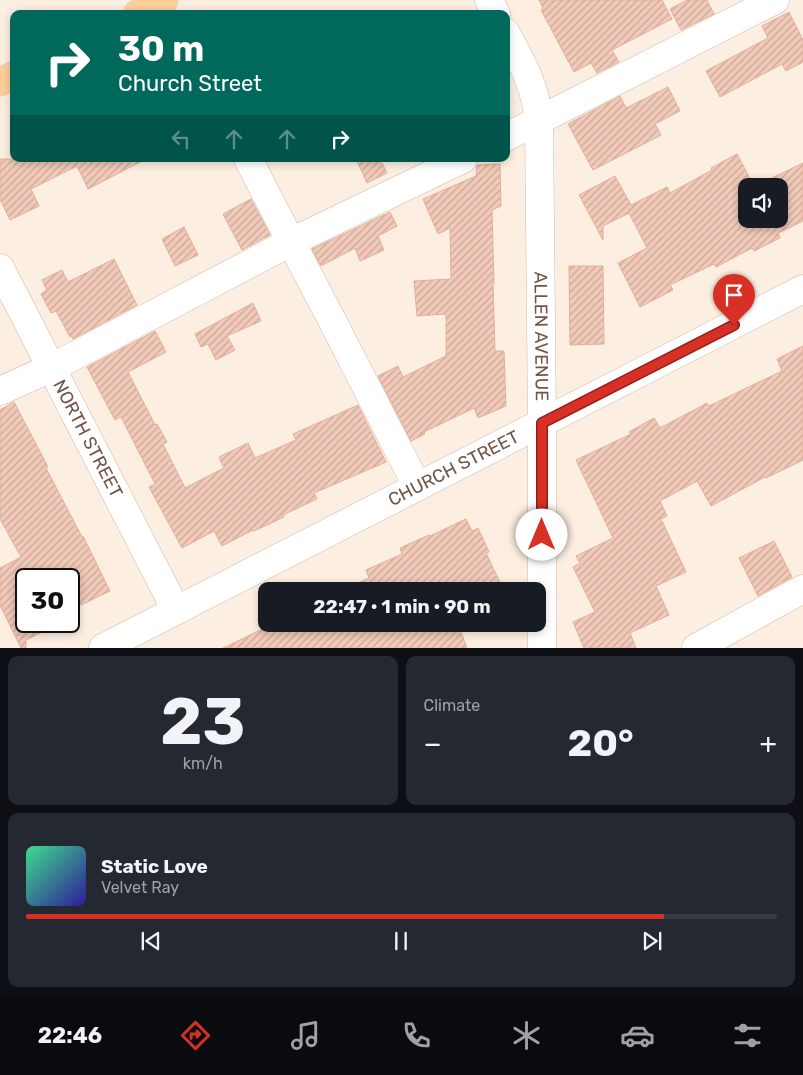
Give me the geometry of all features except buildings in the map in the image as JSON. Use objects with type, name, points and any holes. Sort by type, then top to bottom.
[{"type":"main road","points":[[145,10],[165,0]]},
{"type":"street","points":[[510,135],[775,0]]},
{"type":"street","name":"ALLEN AVENUE","points":[[510,40],[527,72],[537,104],[539,120],[542,648]]},
{"type":"street","points":[[250,162],[417,486]]},
{"type":"street","points":[[0,391],[52,368],[291,242],[456,162]]},
{"type":"street","name":"NORTH STREET","points":[[0,268],[176,610]]},
{"type":"street","name":"CHURCH STREET","points":[[103,648],[803,289]]},
{"type":"street","points":[[696,648],[803,589]]},
{"type":"route","points":[[542,535],[542,423],[734,325]]}]
